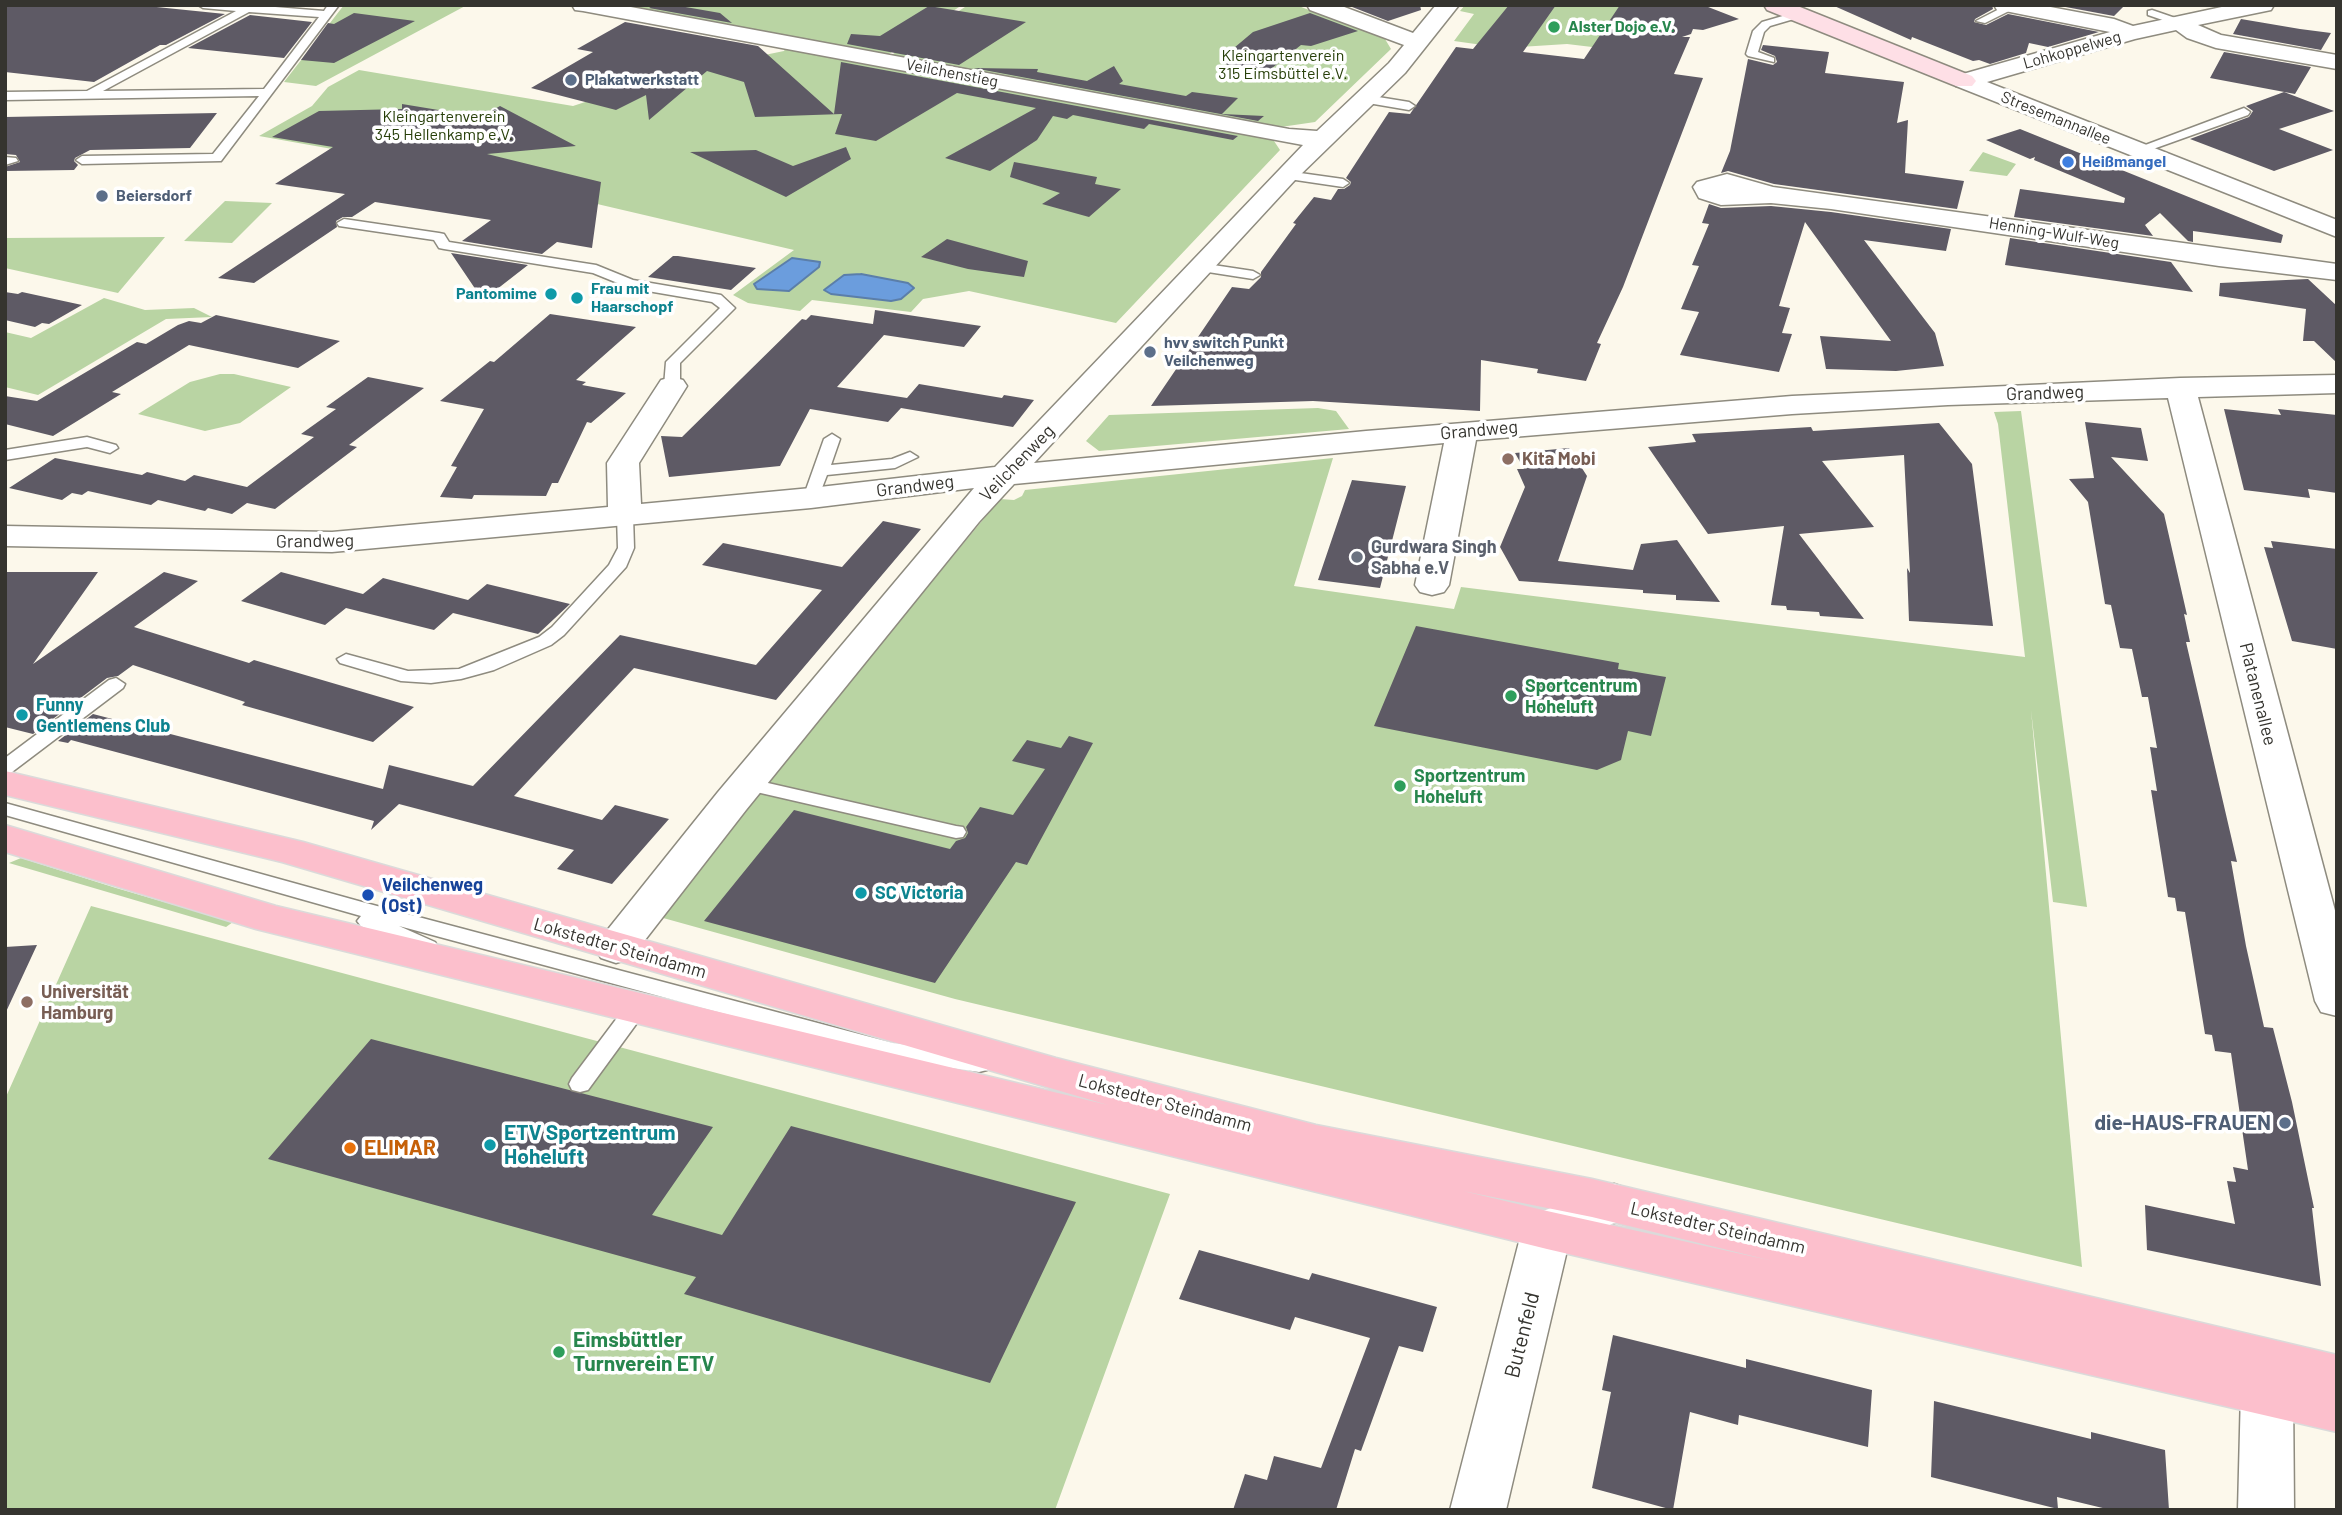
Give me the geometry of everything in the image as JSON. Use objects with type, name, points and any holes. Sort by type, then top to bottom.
[{"type":"main road","name":"Lokstedter Steindamm","points":[[5,783],[289,851],[1056,1075],[1316,1143],[1614,1203],[2337,1377]]},
{"type":"main road","name":"Lokstedter Steindamm","points":[[5,838],[271,919],[1547,1230],[2337,1409]]},
{"type":"street","name":"Veilchenstieg","points":[[583,5],[1289,136],[1322,139]]},
{"type":"street","points":[[1318,5],[1419,44]]},
{"type":"street","name":"Veilchenweg","points":[[617,948],[746,784],[967,515],[1286,175],[1419,44],[1448,5]]},
{"type":"street","name":"Stresemannallee","points":[[1775,5],[2337,229]]},
{"type":"street","name":"Lohkoppelweg","points":[[1964,81],[2131,33],[2263,5]]},
{"type":"street","points":[[2009,6],[2114,26],[2131,33]]},
{"type":"street","points":[[2180,23],[2195,33],[2216,41],[2337,62]]},
{"type":"street","name":"Henning-Wulf-Weg","points":[[1770,195],[1840,202],[2219,258],[2337,272]]},
{"type":"street","name":"Grandweg","points":[[5,536],[332,542],[625,516],[816,485],[1006,475],[1462,432],[1792,405],[2023,388],[2337,384]]},
{"type":"street","points":[[625,516],[623,463],[672,386]]},
{"type":"street","name":"Platanenallee","points":[[2180,387],[2337,1001]]},
{"type":"street","points":[[1432,585],[1462,432]]},
{"type":"street","points":[[1547,1230],[1614,1203]]},
{"type":"street","name":"Butenfeld","points":[[1478,1510],[1547,1230]]},
{"type":"street","points":[[2266,1510],[2267,1391]]},
{"type":"lane","points":[[203,5],[245,9],[330,10]]},
{"type":"lane","points":[[1981,21],[2009,6]]},
{"type":"lane","points":[[88,94],[245,9]]},
{"type":"lane","points":[[82,160],[217,158],[330,10]]},
{"type":"lane","points":[[2152,13],[2180,23]]},
{"type":"lane","points":[[1770,60],[1752,54],[1759,32],[1766,24],[1800,14]]},
{"type":"lane","points":[[5,96],[268,92]]},
{"type":"lane","points":[[1366,99],[1409,106]]},
{"type":"lane","points":[[2138,150],[2244,112]]},
{"type":"lane","points":[[1286,175],[1343,183]]},
{"type":"lane","points":[[344,223],[439,237],[444,245],[596,269],[631,284],[716,298],[728,308],[673,362],[672,386]]},
{"type":"lane","points":[[1200,267],[1253,275]]},
{"type":"lane","points":[[816,485],[832,439]]},
{"type":"lane","points":[[5,455],[87,442],[110,448]]},
{"type":"lane","points":[[816,485],[910,457]]},
{"type":"lane","points":[[346,659],[407,677],[432,677],[479,668],[534,647],[558,631],[617,567],[626,548],[625,516]]},
{"type":"lane","points":[[5,768],[116,684]]},
{"type":"lane","points":[[746,784],[956,832]]},
{"type":"lane","points":[[5,809],[361,909],[893,1051],[1056,1075]]},
{"type":"lane","points":[[300,890],[471,967]]},
{"type":"lane","points":[[580,1084],[637,1007]]},
{"type":"green space","points":[[344,5],[467,5],[316,86],[284,82]]},
{"type":"green space","points":[[601,5],[962,5],[883,58]]},
{"type":"green space","name":"Kleingartenverein 315 Eimsbüttel e.V.","points":[[968,5],[1296,5],[1385,39],[1391,49],[1315,122],[1274,128],[1100,96],[1073,88],[890,56]]},
{"type":"green space","name":"Alster Dojo e.V.","points":[[1465,5],[1627,5],[1634,52],[1567,44],[1504,48],[1454,41],[1474,14],[1460,11]]},
{"type":"green space","name":"Kleingartenverein 345 Hellenkamp e.V.","points":[[786,47],[937,78],[1272,138],[1280,150],[1116,323],[969,291],[923,299],[911,312],[812,300],[800,311],[748,303],[733,295],[794,250],[456,171],[259,136],[312,106],[328,87],[359,70],[573,106],[667,75],[784,51]],"holes":[[[861,274],[908,283],[914,288],[891,301],[831,294],[825,290]]]},
{"type":"green space","points":[[1983,152],[2016,164],[2007,176],[1969,171]]},
{"type":"green space","points":[[225,201],[272,203],[232,243],[184,241]]},
{"type":"green space","points":[[165,237],[118,293],[5,268],[5,238]]},
{"type":"green space","points":[[104,298],[145,310],[194,308],[212,317],[166,319],[38,395],[5,387],[5,332],[31,338]]},
{"type":"green space","points":[[220,374],[234,374],[291,387],[240,423],[205,431],[138,414],[190,382]]},
{"type":"green space","points":[[1318,408],[1336,411],[1349,429],[1099,451],[1086,441],[1109,415]]},
{"type":"green space","name":"Sportzentrum Hoheluft","points":[[2021,411],[2087,907],[2053,902],[2031,710],[2082,1267],[955,999],[656,916],[1000,499],[1014,500],[1022,496],[1025,490],[1333,458],[1294,586],[1454,609],[1461,587],[2025,657],[1998,424],[1994,412]]},
{"type":"green space","points":[[21,858],[233,922],[226,927],[9,863]]},
{"type":"green space","name":"Eimsbüttler Turnverein ETV","points":[[91,906],[1170,1194],[1055,1510],[5,1510],[5,1099]]},
{"type":"water","points":[[792,258],[820,262],[819,267],[789,291],[757,289],[754,284]]},
{"type":"water","points":[[861,274],[908,283],[914,288],[901,299],[891,301],[831,294],[824,290],[844,275]]},
{"type":"building","points":[[5,5],[137,5],[225,14],[166,45],[160,45],[94,82],[5,72]]},
{"type":"building","points":[[654,5],[674,5],[720,13],[732,23],[649,8]]},
{"type":"building","points":[[1347,5],[1420,5],[1421,10],[1388,21]]},
{"type":"building","points":[[1509,5],[1556,5],[1523,52],[1584,59],[1620,5],[1703,5],[1739,19],[1703,30],[1693,29],[1691,34],[1682,37],[1690,37],[1674,74],[1703,78],[1623,287],[1597,343],[1601,344],[1586,381],[1537,373],[1538,369],[1481,360],[1480,411],[1313,401],[1151,406],[1232,287],[1249,289],[1261,277],[1261,272],[1296,224],[1293,223],[1314,197],[1331,200],[1338,189],[1350,185],[1351,182],[1346,178],[1389,112],[1410,114],[1456,47],[1473,49]]},
{"type":"building","points":[[1832,5],[1992,5],[1993,9],[1974,22],[1986,25],[2008,14],[2099,32],[2048,47],[2029,43],[2026,53],[1990,64],[1973,61],[1912,37],[1911,40]]},
{"type":"building","points":[[2055,5],[2125,5],[2114,16]]},
{"type":"building","points":[[929,6],[1026,22],[959,65],[847,44],[851,34],[880,36]]},
{"type":"building","points":[[354,13],[415,21],[334,63],[301,60],[328,23],[334,24]]},
{"type":"building","points":[[1310,13],[1358,31],[1311,46],[1301,45],[1262,76],[1225,64],[1235,54],[1228,53],[1253,32]]},
{"type":"building","points":[[250,15],[312,22],[284,58],[188,48]]},
{"type":"building","points":[[2241,19],[2331,33],[2321,50],[2233,34]]},
{"type":"building","points":[[625,22],[758,46],[834,114],[841,62],[1238,136],[1233,140],[1149,124],[1144,129],[1073,115],[1067,119],[1053,116],[1037,140],[990,171],[945,158],[1036,108],[957,93],[876,141],[835,134],[842,114],[755,117],[744,82],[707,71],[649,120],[646,95],[616,110],[531,88],[593,52],[577,49]]},
{"type":"building","points":[[1763,45],[1829,52],[1825,73],[1904,82],[1897,123],[1908,120],[1905,173],[1964,181],[1957,209],[1774,184],[1728,171],[1721,173],[1730,151],[1748,59],[1773,65],[1777,62],[1775,56],[1761,50]]},
{"type":"building","points":[[2224,52],[2311,67],[2295,94],[2210,78]]},
{"type":"building","points":[[1114,66],[1123,81],[1119,84],[1186,96],[1192,92],[1238,98],[1222,114],[1264,116],[1258,121],[973,68],[1038,69],[1037,72],[1087,81]]},
{"type":"building","points":[[2284,92],[2334,111],[2279,129],[2333,150],[2274,171],[2190,139],[2249,117],[2253,111],[2246,106]]},
{"type":"building","points":[[402,104],[481,117],[500,106],[576,146],[487,154],[601,182],[592,248],[557,242],[542,254],[462,241],[491,220],[375,202],[352,217],[343,217],[336,221],[337,227],[254,283],[218,278],[345,194],[275,184],[333,147],[272,137],[319,111],[402,109]]},
{"type":"building","points":[[217,113],[190,148],[90,150],[75,158],[74,161],[78,165],[74,170],[5,171],[5,167],[20,162],[16,155],[5,154],[5,117]]},
{"type":"building","points":[[2020,129],[2283,235],[2281,243],[2193,231],[2193,242],[2188,241],[2160,213],[2145,225],[2153,236],[2014,217],[2020,189],[2124,203],[2125,198],[2034,160],[2035,157],[2030,159],[1986,140]]},
{"type":"building","points":[[846,147],[851,159],[786,197],[690,152],[756,150],[793,166]]},
{"type":"building","points":[[1014,162],[1097,177],[1095,184],[1121,189],[1089,217],[1042,204],[1060,193],[1010,177]]},
{"type":"building","points":[[1709,204],[1721,208],[1771,206],[1831,212],[1951,229],[1946,251],[1864,240],[1935,333],[1944,366],[1896,371],[1826,369],[1820,336],[1891,341],[1805,222],[1779,306],[1790,308],[1782,333],[1792,334],[1779,372],[1680,355],[1699,312],[1681,309],[1699,266],[1692,265],[1709,224],[1702,223]]},
{"type":"building","points":[[2010,238],[2171,262],[2193,292],[2005,265]]},
{"type":"building","points":[[947,239],[1028,261],[1024,277],[968,269],[921,257]]},
{"type":"building","points":[[451,253],[528,265],[492,293],[476,290]]},
{"type":"building","points":[[673,256],[756,268],[731,290],[648,277]]},
{"type":"building","points":[[2308,279],[2337,306],[2337,363],[2314,341],[2303,341],[2306,309],[2219,296],[2220,283]]},
{"type":"building","points":[[5,292],[22,292],[82,305],[49,324],[42,323],[35,327],[5,320]]},
{"type":"building","points":[[875,310],[981,326],[964,347],[884,335],[837,387],[907,398],[919,384],[1002,398],[1004,395],[1034,400],[1013,427],[901,408],[888,422],[810,409],[780,466],[669,477],[661,436],[682,437],[802,319],[806,320],[811,315],[873,324]]},
{"type":"building","points":[[550,314],[636,327],[576,380],[586,382],[582,385],[626,393],[591,423],[587,422],[558,483],[552,483],[546,496],[474,495],[472,499],[440,497],[457,467],[451,466],[484,409],[440,401],[490,361],[494,362]]},
{"type":"building","points":[[216,315],[340,341],[298,368],[189,345],[112,392],[121,394],[53,436],[5,424],[5,396],[37,401],[137,342],[146,344],[178,325],[189,321],[201,323]]},
{"type":"building","points":[[368,377],[424,388],[349,445],[357,447],[275,509],[247,503],[232,514],[158,500],[151,505],[88,491],[82,495],[72,493],[62,500],[9,488],[55,458],[142,475],[147,472],[185,481],[194,475],[247,487],[314,437],[301,434],[336,409],[326,407]]},
{"type":"building","points":[[2224,409],[2281,415],[2278,409],[2337,415],[2337,493],[2308,489],[2310,498],[2244,490]]},
{"type":"building","points":[[2085,422],[2141,428],[2148,461],[2111,457],[2164,514],[2187,615],[2184,614],[2190,642],[2186,642],[2237,862],[2231,861],[2246,946],[2264,1027],[2273,1028],[2314,1208],[2321,1286],[2147,1250],[2145,1205],[2235,1224],[2227,1181],[2236,1182],[2233,1167],[2248,1170],[2231,1053],[2215,1051],[2212,1035],[2205,1034],[2185,912],[2177,911],[2175,898],[2168,897],[2151,790],[2157,791],[2150,747],[2157,748],[2148,697],[2142,697],[2132,649],[2120,648],[2111,605],[2105,604],[2088,502],[2069,479],[2094,478]]},
{"type":"building","points":[[1939,423],[1972,464],[1993,626],[1909,621],[1907,568],[1910,573],[1904,455],[1822,461],[1874,527],[1799,534],[1864,619],[1820,616],[1819,612],[1787,610],[1786,606],[1771,605],[1784,526],[1708,534],[1648,447],[1696,442],[1692,434],[1811,427],[1813,431]]},
{"type":"building","points":[[1569,448],[1587,476],[1558,561],[1633,570],[1641,544],[1677,540],[1720,602],[1676,600],[1676,595],[1643,593],[1643,590],[1519,581],[1500,547],[1525,487],[1517,469],[1524,469],[1515,453]]},
{"type":"building","name":"Gurdwara Singh Sabha e.V","points":[[1352,480],[1406,486],[1380,588],[1318,580]]},
{"type":"building","points":[[883,521],[921,529],[776,700],[634,668],[514,796],[602,820],[615,805],[669,819],[612,884],[557,869],[574,850],[399,804],[371,830],[374,821],[71,740],[68,743],[58,741],[93,714],[383,789],[389,765],[473,786],[620,635],[756,665],[822,590],[702,565],[723,543],[842,567]]},
{"type":"building","points":[[2271,541],[2337,549],[2337,649],[2292,641],[2264,547],[2273,548]]},
{"type":"building","points":[[5,572],[98,572],[33,664],[164,572],[198,581],[134,627],[249,663],[254,660],[414,707],[373,742],[242,705],[245,702],[133,665],[118,676],[107,678],[33,734],[5,727]]},
{"type":"building","points":[[281,572],[363,594],[383,578],[468,600],[487,584],[570,604],[538,634],[453,613],[434,630],[346,608],[325,625],[241,601]]},
{"type":"building","name":"Sportcentrum Hoheluft","points":[[1416,626],[1619,663],[1618,669],[1666,677],[1651,736],[1628,731],[1621,760],[1597,770],[1374,726]]},
{"type":"building","name":"SC Victoria","points":[[1069,736],[1093,743],[1027,865],[1016,862],[935,983],[704,921],[794,810],[950,849],[956,841],[965,838],[968,833],[966,827],[980,807],[1013,815],[1045,769],[1012,761],[1027,740],[1061,748]]},
{"type":"building","points":[[37,945],[5,1014],[5,947]]},
{"type":"building","points":[[371,1039],[713,1127],[652,1215],[722,1235],[791,1126],[1076,1202],[990,1383],[684,1294],[696,1277],[268,1159]]},
{"type":"building","points":[[1199,1250],[1309,1280],[1312,1273],[1437,1307],[1423,1352],[1399,1346],[1361,1451],[1355,1449],[1336,1510],[1233,1510],[1245,1474],[1267,1480],[1274,1456],[1321,1468],[1370,1338],[1295,1317],[1290,1330],[1179,1299]]},
{"type":"building","points":[[1613,1335],[1746,1368],[1746,1359],[1872,1390],[1868,1447],[1739,1415],[1738,1425],[1690,1412],[1673,1510],[1592,1488],[1611,1392],[1602,1390]]},
{"type":"building","points":[[1934,1401],[2091,1439],[2091,1432],[2165,1450],[2169,1510],[2111,1510],[2057,1497],[2058,1509],[1931,1477]]},
{"type":"place","name":"Alster Dojo e.V.","points":[[1554,27]]},
{"type":"place","name":"Plakatwerkstatt","points":[[571,80]]},
{"type":"place","name":"Heißmangel","points":[[2068,162]]},
{"type":"place","name":"Beiersdorf","points":[[102,196]]},
{"type":"place","name":"Pantomime","points":[[551,294]]},
{"type":"place","name":"Frau mit Haarschopf","points":[[577,298]]},
{"type":"place","name":"hvv switch Punkt Veilchenweg","points":[[1150,352]]},
{"type":"place","name":"Kita Mobi","points":[[1508,459]]},
{"type":"place","name":"Gurdwara Singh Sabha e.V","points":[[1357,557]]},
{"type":"place","name":"Sportcentrum Hoheluft","points":[[1511,696]]},
{"type":"place","name":"Funny Gentlemens Club","points":[[22,715]]},
{"type":"place","name":"Sportzentrum Hoheluft","points":[[1400,786]]},
{"type":"place","name":"SC Victoria","points":[[861,893]]},
{"type":"place","name":"Veilchenweg (Ost)","points":[[368,895]]},
{"type":"place","name":"Universität Hamburg","points":[[27,1002]]},
{"type":"place","name":"die-HAUS-FRAUEN","points":[[2285,1123]]},
{"type":"place","name":"ETV Sportzentrum Hoheluft","points":[[490,1145]]},
{"type":"place","name":"ELIMAR","points":[[350,1148]]},
{"type":"place","name":"Eimsbüttler Turnverein ETV","points":[[559,1352]]}]
